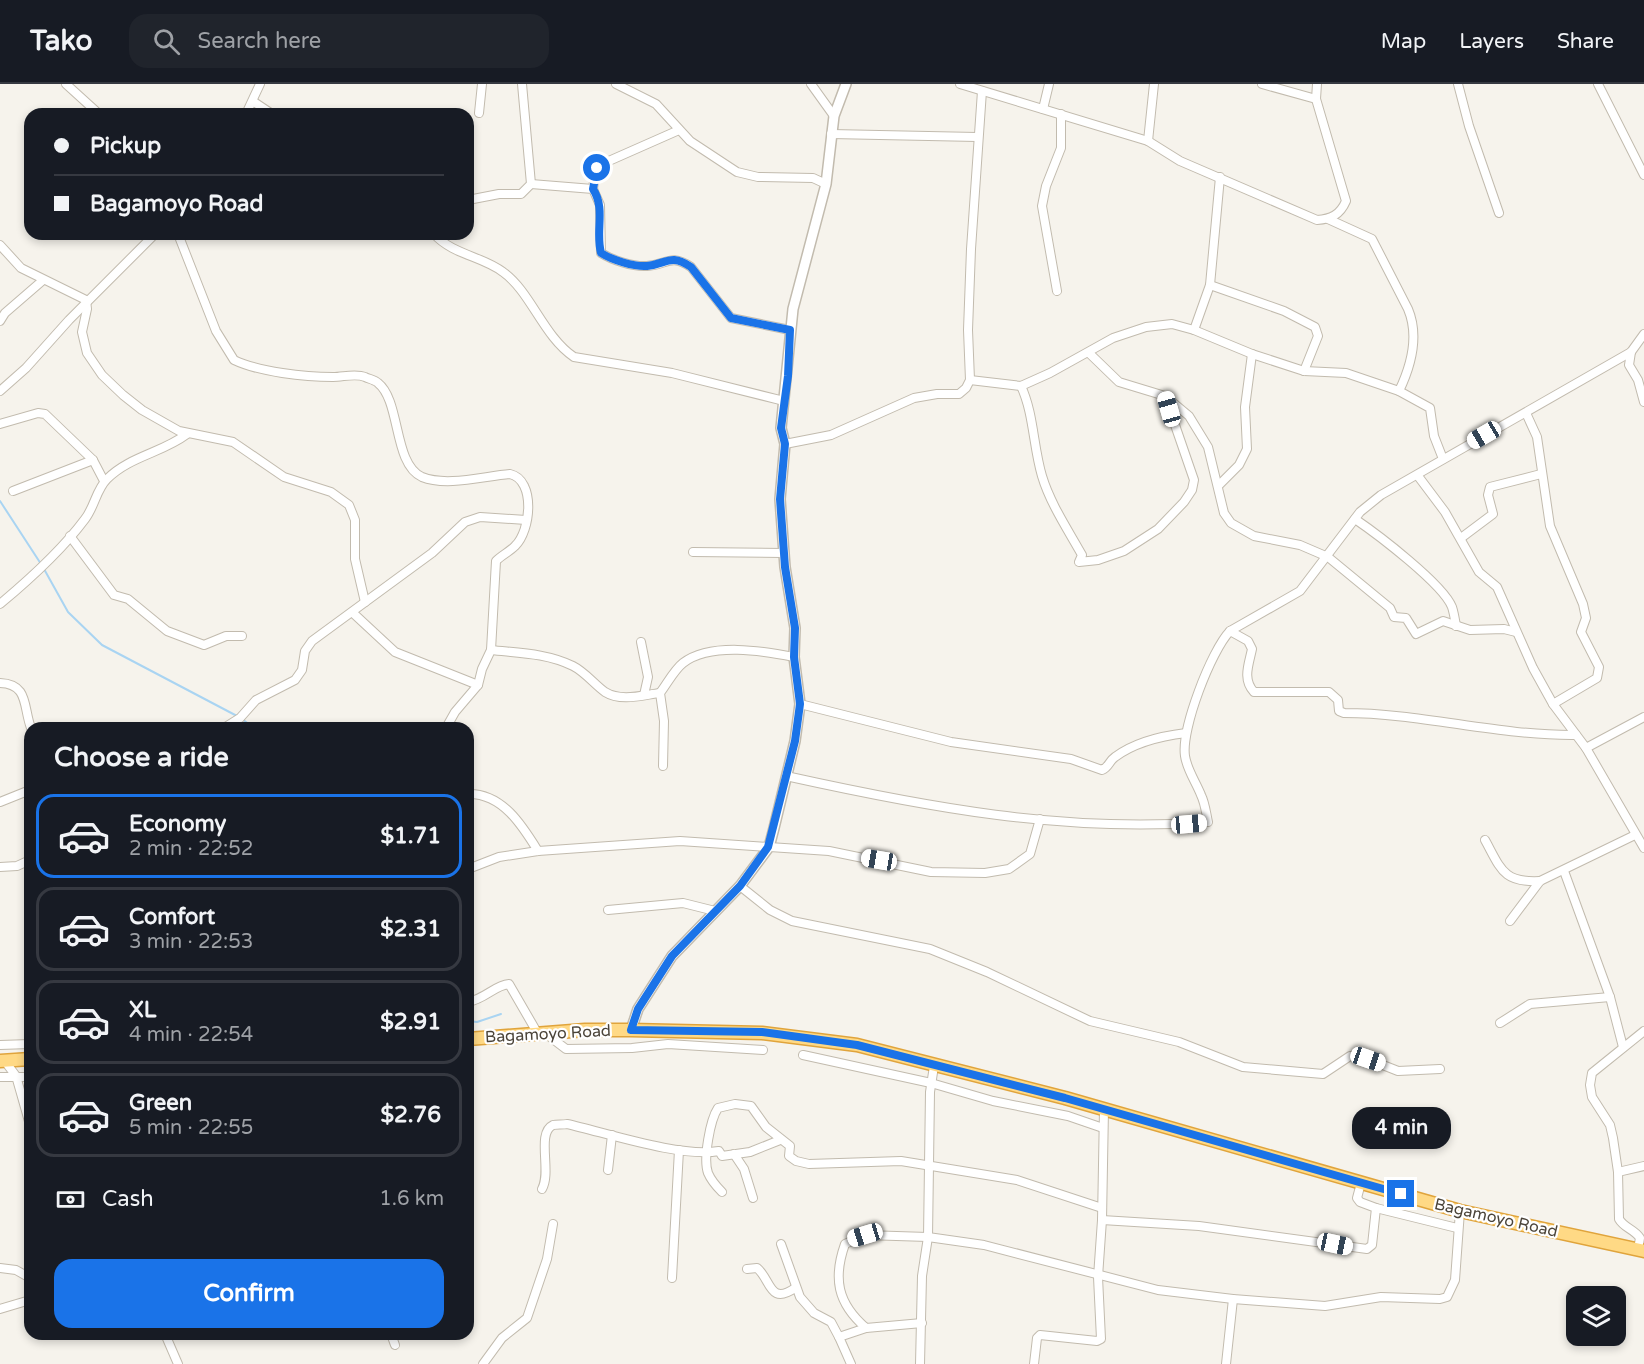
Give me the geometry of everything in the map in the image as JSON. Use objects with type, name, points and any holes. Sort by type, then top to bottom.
[{"type":"highway","name":"Bagamoyo Road","points":[[474,1039],[631,1030],[762,1032],[857,1045],[1104,1109],[1460,1211],[1641,1250]]},
{"type":"highway","points":[[2,1060],[24,1059]]},
{"type":"street","points":[[66,84],[92,108]]},
{"type":"street","points":[[250,108],[260,84]]},
{"type":"street","points":[[479,112],[482,84]]},
{"type":"street","points":[[474,199],[499,194],[521,195],[531,184],[522,84]]},
{"type":"street","points":[[616,84],[656,104],[690,141],[736,172],[758,177],[813,178],[826,184]]},
{"type":"street","points":[[811,84],[834,116]]},
{"type":"street","points":[[631,1030],[638,1009],[672,956],[740,886],[768,847],[786,776],[800,704],[794,657],[795,628],[784,553],[780,499],[785,444],[781,428],[790,330],[799,283],[826,184],[834,116],[846,84]]},
{"type":"street","points":[[960,84],[1148,141],[1180,161],[1220,177],[1282,207],[1317,220],[1328,219],[1341,212],[1346,201],[1316,99],[1317,84]]},
{"type":"street","points":[[1043,109],[1049,84]]},
{"type":"street","points":[[1148,141],[1154,84]]},
{"type":"street","points":[[1262,84],[1316,99]]},
{"type":"street","points":[[1458,84],[1469,126],[1499,213]]},
{"type":"street","points":[[1598,84],[1640,160],[1644,175]]},
{"type":"street","points":[[785,444],[831,435],[914,398],[937,394],[959,394],[970,380],[968,330],[977,137],[982,91]]},
{"type":"street","points":[[254,102],[263,108]]},
{"type":"street","points":[[1057,291],[1042,206],[1046,186],[1061,148],[1061,114]]},
{"type":"street","points":[[679,130],[602,164],[595,172],[593,189],[597,196],[601,217],[601,253],[643,267],[671,259],[683,261],[691,267],[731,318],[790,330]]},
{"type":"street","points":[[831,134],[977,137]]},
{"type":"street","points":[[1194,330],[1210,285],[1220,177]]},
{"type":"street","points":[[531,184],[593,189]]},
{"type":"street","points":[[1328,219],[1372,239],[1412,318],[1408,372],[1399,391]]},
{"type":"street","points":[[0,392],[26,368],[148,240]]},
{"type":"street","points":[[180,240],[216,331],[234,360],[265,370],[332,377],[362,375],[379,384],[388,402],[408,462],[415,472],[423,477],[439,480],[510,474],[519,476],[527,492],[526,520],[516,546],[496,561],[491,650],[482,669],[478,685],[449,722]]},
{"type":"street","points":[[442,240],[457,251],[501,270],[510,277],[535,315],[566,352],[574,357],[672,373],[784,401]]},
{"type":"street","points":[[0,245],[15,264],[42,281],[76,294],[87,302]]},
{"type":"street","points":[[0,321],[5,313],[42,281]]},
{"type":"street","points":[[1210,285],[1294,315],[1315,327],[1318,336],[1304,371]]},
{"type":"street","points":[[87,302],[82,333],[93,364],[114,387],[142,410],[187,434],[233,442],[284,477],[342,498],[353,513],[355,559],[365,602]]},
{"type":"street","points":[[970,380],[1021,386],[1089,353],[1113,338],[1146,327],[1172,324],[1304,371],[1346,373],[1399,391],[1430,408],[1434,436],[1443,459]]},
{"type":"street","points":[[786,776],[939,809],[1121,826],[1208,822],[1202,796],[1185,755],[1186,733],[1209,668],[1222,640],[1230,631],[1300,591],[1355,519],[1381,495],[1418,476],[1443,459],[1630,352],[1644,334]]},
{"type":"street","points":[[1630,352],[1629,365],[1638,380],[1644,402]]},
{"type":"street","points":[[1089,353],[1119,382],[1165,396],[1197,427],[1208,447],[1224,513],[1231,523],[1254,536],[1300,545],[1328,557],[1390,608],[1394,617],[1406,618],[1413,633],[1418,634],[1443,621],[1470,630],[1504,629],[1516,632]]},
{"type":"street","points":[[1219,485],[1239,465],[1247,448],[1245,407],[1252,354]]},
{"type":"street","points":[[1021,386],[1030,407],[1038,463],[1045,487],[1082,555],[1079,562],[1098,560],[1124,551],[1158,529],[1192,490],[1194,480],[1165,396]]},
{"type":"street","points":[[0,424],[42,412],[93,460],[104,481]]},
{"type":"street","points":[[1526,412],[1537,437],[1551,526],[1583,604],[1586,618],[1581,632],[1599,667],[1596,678],[1553,704]]},
{"type":"street","points":[[0,604],[17,590],[70,536],[90,512],[104,481],[129,462],[167,447],[187,434]]},
{"type":"street","points":[[13,490],[93,460]]},
{"type":"street","points":[[1461,538],[1493,514],[1488,495],[1490,488],[1541,474]]},
{"type":"street","points":[[1418,476],[1461,538],[1479,572],[1497,587],[1516,632],[1553,704],[1586,748],[1644,848]]},
{"type":"street","points":[[234,722],[256,700],[295,680],[302,670],[305,651],[312,641],[432,553],[465,522],[480,517],[526,520]]},
{"type":"street","points":[[1355,519],[1396,549],[1442,593],[1452,606],[1456,626]]},
{"type":"street","points":[[70,536],[114,595],[128,599],[167,631],[204,645],[226,636],[242,636]]},
{"type":"street","points":[[693,552],[784,553]]},
{"type":"street","points":[[353,613],[395,652],[478,685]]},
{"type":"street","points":[[1230,631],[1250,645],[1252,649],[1246,678],[1254,692],[1329,692],[1338,700],[1339,711],[1344,713],[1414,717],[1513,731],[1576,735]]},
{"type":"street","points":[[641,642],[648,677],[644,695]]},
{"type":"street","points":[[491,650],[535,654],[557,660],[574,666],[606,692],[625,697],[660,693],[683,663],[713,651],[752,649],[794,657]]},
{"type":"street","points":[[0,683],[16,686],[21,691],[29,722]]},
{"type":"street","points":[[660,693],[664,721],[663,766]]},
{"type":"street","points":[[800,704],[951,742],[1071,759],[1102,770],[1115,757],[1136,745],[1150,739],[1186,733]]},
{"type":"street","points":[[1586,748],[1644,717]]},
{"type":"street","points":[[0,802],[24,792]]},
{"type":"street","points":[[474,795],[485,796],[506,809],[538,851]]},
{"type":"street","points":[[474,867],[499,857],[538,851],[680,841],[830,851],[931,872],[985,873],[1009,868],[1030,854],[1041,819]]},
{"type":"street","points":[[1485,840],[1504,874],[1513,879],[1540,881],[1635,835]]},
{"type":"street","points":[[0,867],[17,866],[24,863]]},
{"type":"street","points":[[1564,871],[1610,997],[1623,1047]]},
{"type":"street","points":[[1510,921],[1540,881]]},
{"type":"street","points":[[740,886],[770,910],[792,921],[930,949],[987,972],[1090,1021],[1179,1042],[1243,1067],[1323,1074],[1350,1056],[1360,1056],[1398,1071],[1440,1069]]},
{"type":"street","points":[[608,910],[683,903],[715,911]]},
{"type":"street","points":[[474,1001],[485,998],[501,985],[509,984],[542,1034],[566,1049],[632,1048],[668,1044],[762,1050]]},
{"type":"street","points":[[1500,1023],[1530,1004],[1610,997]]},
{"type":"street","points":[[666,1031],[668,1044]]},
{"type":"street","points":[[1641,1250],[1640,1238],[1622,1226],[1617,1212],[1618,1172],[1610,1125],[1592,1097],[1590,1085],[1592,1074],[1644,1031]]},
{"type":"street","points":[[0,1045],[24,1044]]},
{"type":"street","points":[[803,1055],[931,1083],[993,1101],[1068,1116],[1103,1128]]},
{"type":"street","points":[[2,1060],[16,1076],[24,1104]]},
{"type":"street","points":[[920,1364],[922,1276],[928,1237],[931,1083],[934,1066]]},
{"type":"street","points":[[0,1077],[24,1077]]},
{"type":"street","points":[[722,1192],[708,1172],[712,1116],[717,1108],[726,1105],[751,1106],[766,1127],[790,1146],[789,1156],[796,1161],[809,1164],[902,1161],[928,1167],[1017,1179],[1102,1208]]},
{"type":"street","points":[[1034,1364],[1037,1338],[1040,1335],[1097,1341],[1101,1339],[1098,1277],[1102,1220],[1104,1109]]},
{"type":"street","points":[[542,1189],[547,1174],[545,1140],[547,1131],[554,1125],[567,1124],[679,1150],[708,1153],[719,1151],[722,1156],[750,1152],[780,1140]]},
{"type":"street","points":[[608,1170],[612,1135]]},
{"type":"street","points":[[672,1278],[679,1150]]},
{"type":"street","points":[[734,1154],[744,1169],[753,1198]]},
{"type":"street","points":[[1618,1172],[1644,1166]]},
{"type":"street","points":[[1361,1183],[1357,1198],[1360,1202],[1457,1228]]},
{"type":"street","points":[[1102,1220],[1199,1226],[1367,1249],[1372,1245],[1376,1208]]},
{"type":"street","points":[[866,1328],[852,1312],[837,1286],[837,1265],[845,1244],[865,1235],[928,1237],[984,1245],[1098,1277],[1158,1290],[1233,1299],[1325,1306],[1381,1297],[1440,1299],[1452,1290],[1455,1280],[1460,1211]]},
{"type":"street","points":[[483,1364],[490,1360],[502,1338],[527,1318],[547,1259],[553,1224]]},
{"type":"street","points":[[781,1244],[795,1288],[814,1313],[831,1322],[851,1364]]},
{"type":"street","points":[[0,1268],[16,1270],[24,1275]]},
{"type":"street","points":[[747,1269],[757,1268],[764,1274],[768,1287],[777,1293],[783,1294],[795,1288]]},
{"type":"street","points":[[1226,1364],[1233,1299]]},
{"type":"street","points":[[0,1310],[24,1302]]},
{"type":"street","points":[[840,1337],[866,1328],[922,1323]]},
{"type":"street","points":[[168,1340],[178,1364]]},
{"type":"street","points":[[393,1340],[395,1346]]},
{"type":"waterway","points":[[0,501],[41,564]]},
{"type":"waterway","points":[[44,569],[68,612],[102,645],[237,716]]},
{"type":"waterway","points":[[242,719],[246,722]]},
{"type":"waterway","points":[[474,1022],[501,1014]]},
{"type":"route","points":[[597,168],[593,189],[600,205],[599,247],[601,253],[608,258],[643,267],[671,259],[683,261],[710,289],[731,318],[790,330],[788,376],[781,428],[785,444],[780,499],[785,567],[795,628],[794,657],[800,704],[795,741],[768,847],[740,886],[672,956],[638,1009],[631,1030],[762,1032],[857,1045],[1065,1098],[1401,1194]]}]
